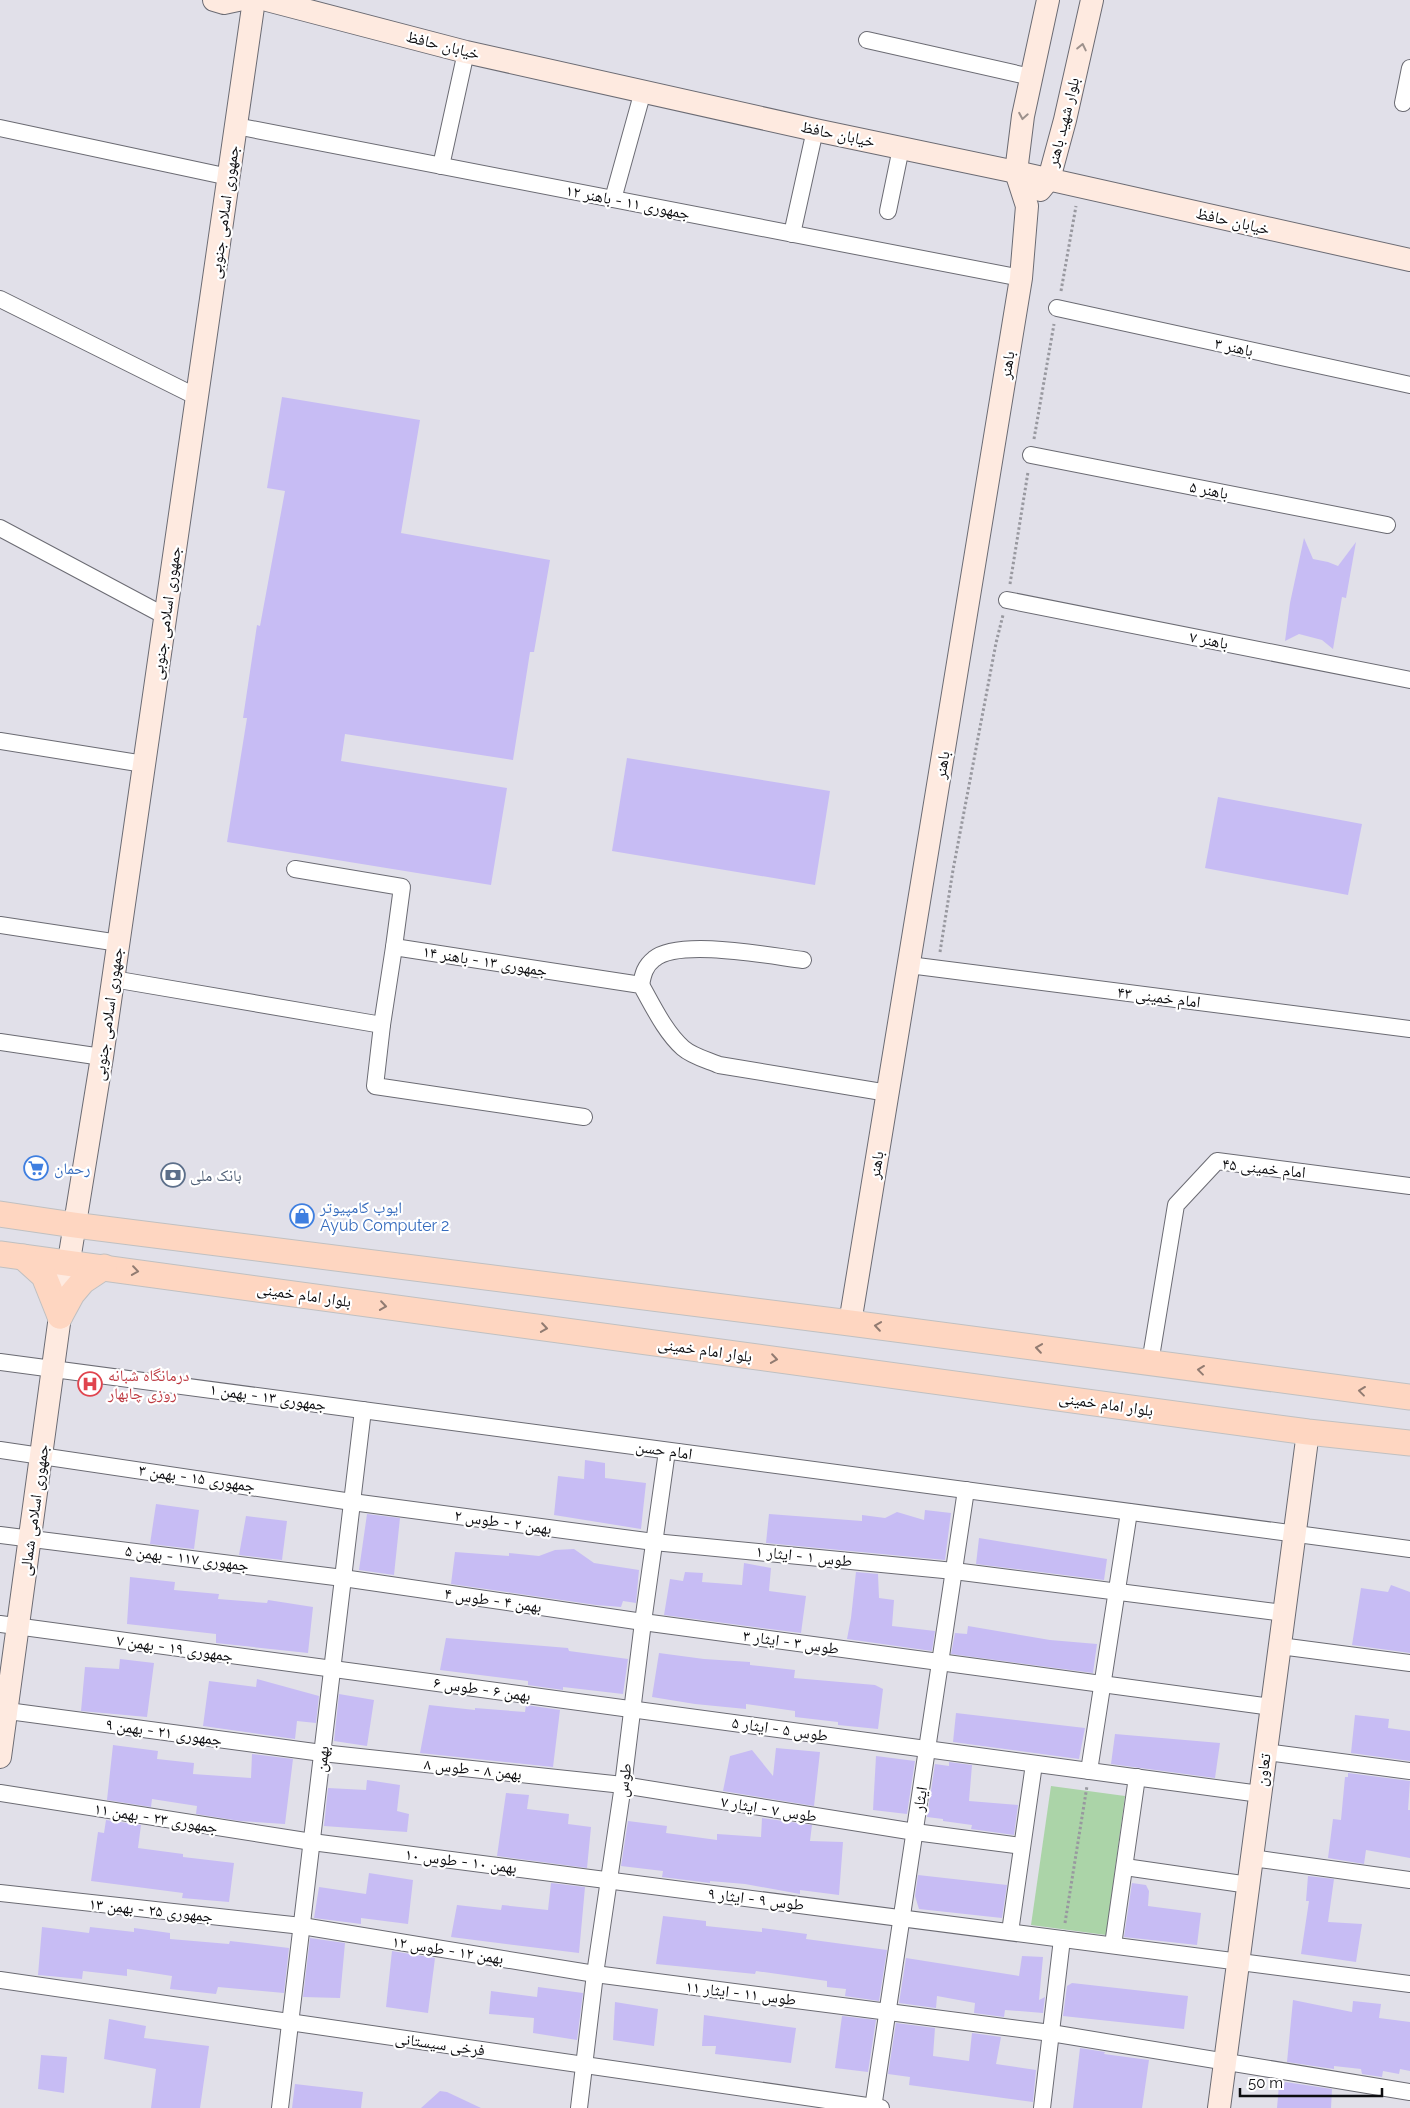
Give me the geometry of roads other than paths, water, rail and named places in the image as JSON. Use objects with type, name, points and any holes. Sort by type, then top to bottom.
[{"type":"main road","points":[[214,0],[224,3],[238,0]]},
{"type":"main road","name":"جمهوری اسلامی جنوبی","points":[[69,1263],[119,943],[254,0]]},
{"type":"main road","name":"خیابان حافظ","points":[[268,0],[466,52],[1410,260]]},
{"type":"main road","points":[[1027,206],[1016,172],[1023,116],[1048,0]]},
{"type":"main road","name":"بلوار شهید باهنر","points":[[1027,206],[1049,179],[1065,120],[1092,0]]},
{"type":"main road","name":"باهنر","points":[[850,1322],[1021,278],[1027,206]]},
{"type":"main road","points":[[0,1214],[74,1225],[850,1322],[1410,1397]]},
{"type":"main road","points":[[11,1255],[44,1276],[60,1316]]},
{"type":"main road","name":"بلوار امام خمینی","points":[[11,1255],[1308,1432],[1410,1443]]},
{"type":"main road","name":"جمهوری اسلامی شمالی","points":[[0,1757],[9,1625],[30,1539],[69,1263]]},
{"type":"main road","points":[[60,1316],[72,1294],[83,1280],[104,1267]]},
{"type":"main road","name":"تعاون","points":[[1219,2108],[1308,1432]]},
{"type":"street","points":[[868,40],[1031,77]]},
{"type":"street","points":[[441,166],[466,52]]},
{"type":"street","points":[[1403,103],[1410,68]]},
{"type":"street","points":[[613,199],[643,91]]},
{"type":"street","name":"جمهوری ۱۱ - باهنر ۱۲","points":[[236,126],[1021,278]]},
{"type":"street","points":[[0,128],[229,176]]},
{"type":"street","points":[[792,234],[815,130]]},
{"type":"street","points":[[888,211],[901,148]]},
{"type":"street","points":[[0,298],[197,397]]},
{"type":"street","name":"باهنر ۳","points":[[1057,308],[1410,385]]},
{"type":"street","name":"باهنر ۵","points":[[1031,455],[1388,525]]},
{"type":"street","points":[[0,528],[165,616]]},
{"type":"street","name":"باهنر ۷","points":[[1007,600],[1410,680]]},
{"type":"street","points":[[0,741],[144,764]]},
{"type":"street","points":[[295,869],[402,887],[375,1086],[584,1117]]},
{"type":"street","points":[[0,925],[119,943]]},
{"type":"street","name":"جمهوری ۱۳ - باهنر ۱۴","points":[[394,947],[640,985]]},
{"type":"street","points":[[803,960],[725,950],[671,950],[655,958],[644,969],[640,985],[670,1033],[684,1049],[702,1058],[719,1065],[888,1094]]},
{"type":"street","name":"امام خمینی ۴۳","points":[[909,965],[1410,1029]]},
{"type":"street","points":[[113,979],[382,1025]]},
{"type":"street","points":[[0,1042],[102,1056]]},
{"type":"street","name":"امام خمینی ۴۵","points":[[1150,1363],[1176,1204],[1217,1161],[1410,1186]]},
{"type":"street","name":"جمهوری ۱۳ - بهمن ۱","points":[[0,1362],[363,1410]]},
{"type":"street","name":"امام حسن","points":[[363,1410],[1410,1549]]},
{"type":"street","name":"بهمن","points":[[280,2108],[363,1410]]},
{"type":"street","name":"جمهوری ۱۵ - بهمن ۳","points":[[0,1450],[352,1502]]},
{"type":"street","name":"طوس","points":[[578,2108],[667,1451]]},
{"type":"street","name":"ایثار","points":[[876,2108],[888,2012],[966,1490]]},
{"type":"street","name":"بهمن ۲ - طوس ۲","points":[[352,1502],[654,1542]]},
{"type":"street","points":[[1089,1771],[1129,1512]]},
{"type":"street","name":"جمهوری ۱۱۷ - بهمن ۵","points":[[0,1535],[343,1578]]},
{"type":"street","name":"طوس ۱ - ایثار ۱","points":[[654,1542],[954,1571],[1284,1613]]},
{"type":"street","name":"بهمن ۴ - طوس ۴","points":[[343,1578],[643,1622]]},
{"type":"street","name":"طوس ۳ - ایثار ۳","points":[[643,1622],[1272,1707]]},
{"type":"street","name":"جمهوری ۱۹ - بهمن ۷","points":[[9,1625],[332,1669]]},
{"type":"street","points":[[1280,1646],[1410,1663]]},
{"type":"street","name":"بهمن ۶ - طوس ۶","points":[[332,1669],[632,1710]]},
{"type":"street","name":"جمهوری ۲۱ - بهمن ۹","points":[[3,1710],[322,1753]]},
{"type":"street","name":"طوس ۵ - ایثار ۵","points":[[632,1710],[1260,1794]]},
{"type":"street","points":[[1266,1752],[1410,1771]]},
{"type":"street","name":"بهمن ۸ - طوس ۸","points":[[322,1753],[623,1785]]},
{"type":"street","points":[[1010,1932],[1034,1764]]},
{"type":"street","points":[[1113,1945],[1137,1778]]},
{"type":"street","name":"طوس ۷ - ایثار ۷","points":[[623,1785],[915,1832],[1022,1846]]},
{"type":"street","name":"جمهوری ۲۳ - بهمن ۱۱","points":[[0,1793],[312,1842]]},
{"type":"street","name":"بهمن ۱۰ - طوس ۱۰","points":[[312,1842],[610,1880]]},
{"type":"street","points":[[1252,1858],[1410,1880]]},
{"type":"street","points":[[1125,1867],[1249,1884]]},
{"type":"street","name":"طوس ۹ - ایثار ۹","points":[[610,1880],[1410,1984]]},
{"type":"street","name":"جمهوری ۲۵ - بهمن ۱۳","points":[[0,1893],[302,1926]]},
{"type":"street","name":"بهمن ۱۲ - طوس ۱۲","points":[[302,1926],[595,1974]]},
{"type":"street","points":[[1042,2108],[1062,1939]]},
{"type":"street","name":"طوس ۱۱ - ایثار ۱۱","points":[[595,1974],[1051,2032],[1410,2092]]},
{"type":"street","name":"فرخی سیستانی","points":[[0,1980],[876,2108]]},
{"type":"place","name":"رحمان","points":[[36,1168]]},
{"type":"place","name":"بانک ملی","points":[[173,1175]]},
{"type":"place","name":"ایوب کامپیوتر Ayub Computer 2","points":[[302,1216]]},
{"type":"place","name":"درمانگاه شبانه روزی چابهار","points":[[90,1384]]}]
